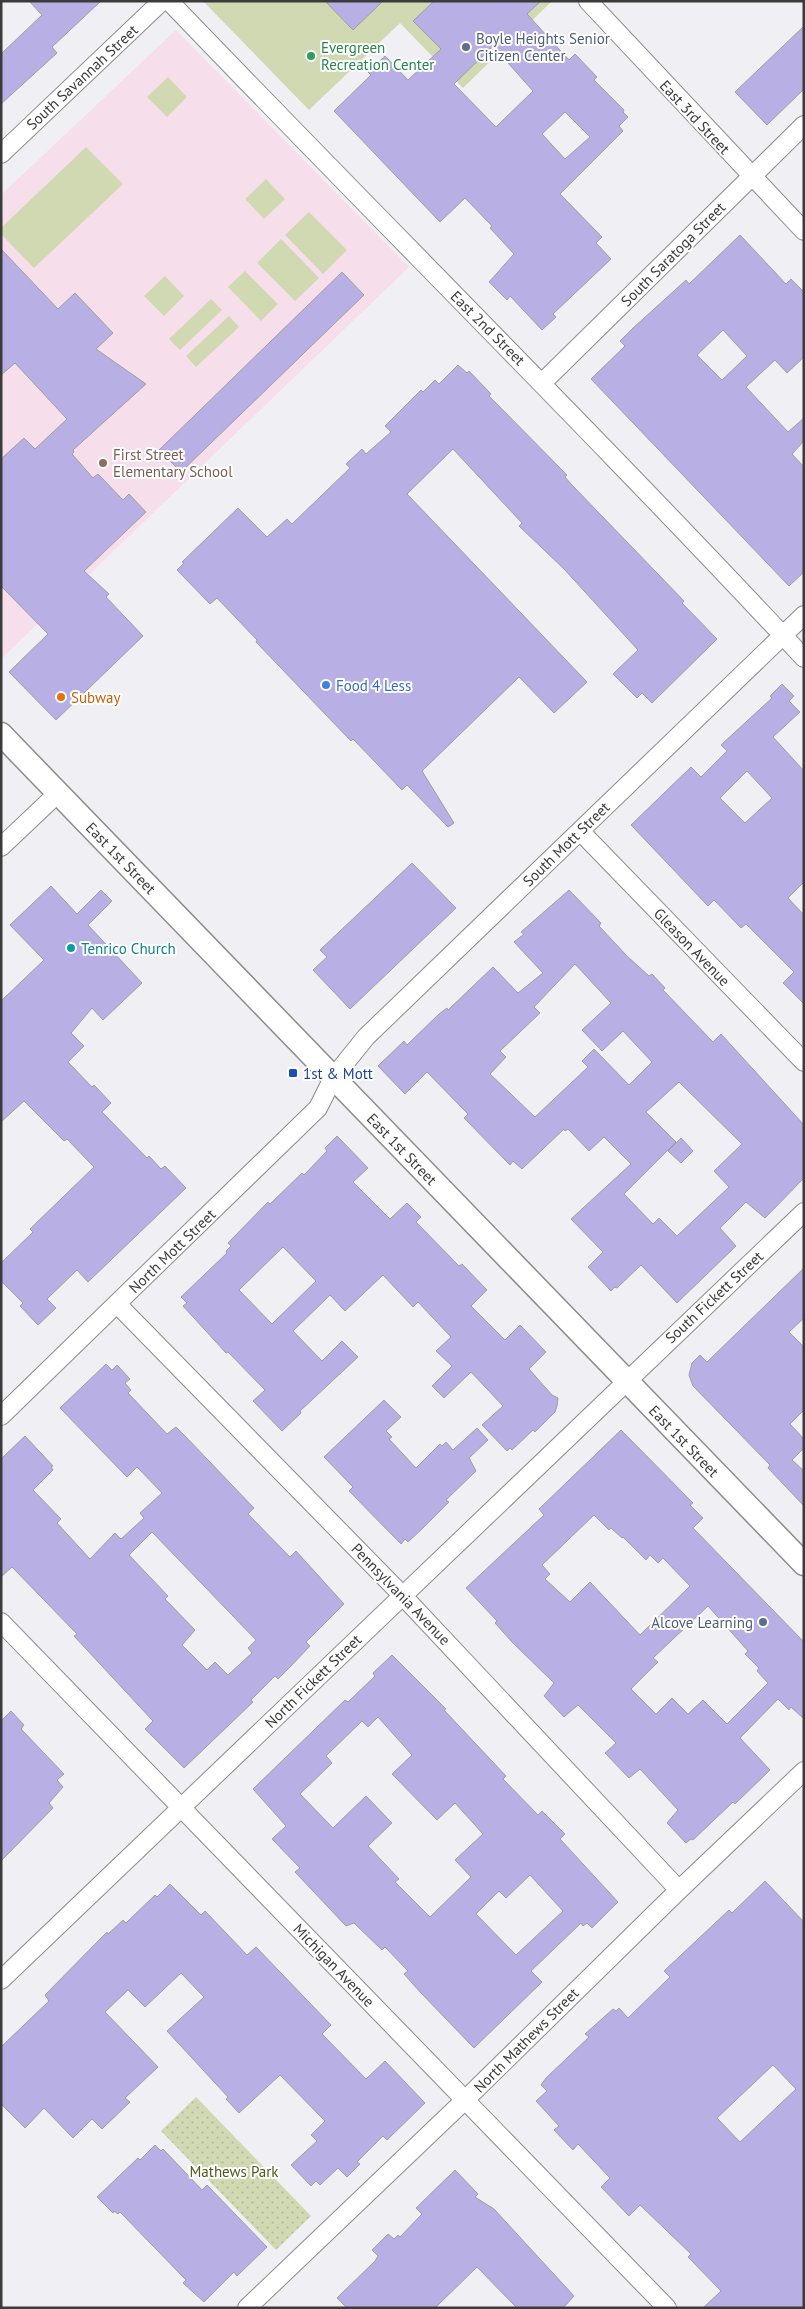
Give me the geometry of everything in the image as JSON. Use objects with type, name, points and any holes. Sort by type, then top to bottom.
[{"type":"street","name":"South Savannah Street","points":[[1,154],[162,1]]},
{"type":"street","name":"East 2nd Street","points":[[169,1],[267,104],[542,383],[804,658]]},
{"type":"street","name":"East 3rd Street","points":[[588,1],[750,177],[804,232]]},
{"type":"street","name":"South Saratoga Street","points":[[542,383],[804,125]]},
{"type":"street","name":"South Mott Street","points":[[334,1078],[366,1037],[804,616]]},
{"type":"street","name":"East 1st Street","points":[[1,734],[804,1564]]},
{"type":"street","points":[[1,847],[57,794]]},
{"type":"street","name":"Gleason Avenue","points":[[580,831],[804,1062]]},
{"type":"street","name":"North Mott Street","points":[[1,1416],[318,1108],[334,1078]]},
{"type":"street","name":"South Fickett Street","points":[[625,1381],[804,1212]]},
{"type":"street","name":"Pennsylvania Avenue","points":[[118,1304],[402,1595],[678,1890]]},
{"type":"street","name":"North Fickett Street","points":[[1,1980],[625,1381]]},
{"type":"street","name":"Michigan Avenue","points":[[1,1622],[667,2308]]},
{"type":"street","name":"North Mathews Street","points":[[247,2308],[465,2100],[678,1890],[804,1771]]},
{"type":"shaded area","name":"First Street Elementary School","points":[[176,30],[409,267],[1,659],[1,195]]},
{"type":"green space","name":"Evergreen Recreation Center","points":[[203,1],[552,1],[463,88],[400,23],[309,110]]},
{"type":"green space","points":[[168,77],[187,97],[167,117],[147,97]]},
{"type":"green space","points":[[86,147],[123,184],[34,268],[1,234],[1,228]]},
{"type":"green space","points":[[266,179],[285,199],[264,219],[245,199]]},
{"type":"green space","points":[[309,212],[347,250],[323,274],[285,235]]},
{"type":"green space","points":[[281,239],[319,278],[295,301],[257,263]]},
{"type":"green space","points":[[245,271],[278,304],[261,321],[228,287]]},
{"type":"green space","points":[[165,276],[184,296],[164,316],[144,296]]},
{"type":"green space","points":[[211,299],[222,310],[180,350],[169,339]]},
{"type":"green space","points":[[229,316],[239,327],[196,367],[186,356]]},
{"type":"green space","name":"Mathews Park","points":[[196,2097],[311,2216],[276,2250],[161,2131]]},
{"type":"building","points":[[29,1],[101,1],[52,47],[57,53],[1,104],[1,54],[42,15]]},
{"type":"building","points":[[325,1],[383,1],[353,30]]},
{"type":"building","points":[[434,1],[541,1],[527,14],[569,60],[575,54],[597,77],[594,80],[624,110],[623,112],[628,117],[619,126],[623,131],[560,194],[602,237],[596,243],[611,259],[553,314],[556,317],[542,330],[510,296],[507,300],[489,282],[514,254],[490,228],[492,226],[465,198],[440,222],[334,111],[371,75],[368,72],[385,56],[408,80],[441,49],[413,21]],"holes":[[[493,46],[533,91],[496,127],[454,84]],[[565,112],[590,137],[565,159],[542,134]]]},
{"type":"building","points":[[804,26],[804,89],[767,125],[735,92]]},
{"type":"building","points":[[740,235],[786,284],[791,279],[804,292],[804,357],[787,373],[775,360],[746,387],[788,432],[804,418],[804,441],[792,454],[804,467],[804,572],[789,586],[591,379],[625,346],[620,341],[632,329],[686,280],[689,284]],"holes":[[[723,330],[747,356],[722,380],[697,355]]]},
{"type":"building","points":[[1,249],[58,309],[75,293],[113,333],[96,349],[146,384],[73,450],[72,454],[93,478],[98,474],[123,500],[129,494],[146,512],[84,571],[109,594],[106,597],[143,636],[56,720],[9,672],[48,634],[1,586],[1,459],[24,438],[35,449],[67,419],[15,363],[1,375]]},
{"type":"building","points":[[342,272],[364,295],[181,472],[159,450]]},
{"type":"building","points":[[458,365],[467,373],[469,371],[491,394],[489,396],[567,475],[565,477],[572,485],[684,601],[682,603],[717,639],[652,703],[642,693],[637,698],[613,674],[638,650],[564,569],[519,526],[522,523],[453,449],[407,494],[587,682],[554,713],[519,677],[422,771],[454,823],[448,827],[407,785],[402,790],[353,739],[351,741],[256,642],[257,640],[217,598],[210,604],[177,570],[184,563],[182,562],[238,508],[267,537],[287,519],[292,524],[350,468],[346,464],[362,449],[366,454],[391,432],[385,426],[421,390],[423,392],[435,380],[439,384]]},
{"type":"building","points":[[782,684],[794,696],[789,701],[800,712],[773,737],[804,771],[804,882],[788,898],[804,915],[804,1004],[783,983],[794,972],[746,924],[741,928],[714,900],[708,906],[631,825],[691,767],[701,777],[727,751],[721,745],[772,698],[770,696]],"holes":[[[747,771],[772,798],[745,823],[720,798]]]},
{"type":"building","points":[[412,863],[456,908],[350,1009],[313,970],[327,957],[320,950]]},
{"type":"building","points":[[51,886],[77,914],[101,890],[112,901],[88,925],[142,983],[103,1020],[92,1008],[71,1033],[84,1046],[68,1062],[92,1087],[94,1085],[111,1103],[102,1112],[147,1158],[149,1156],[161,1169],[165,1166],[186,1188],[88,1282],[77,1270],[47,1299],[56,1308],[38,1325],[20,1306],[23,1303],[1,1281],[1,1263],[33,1232],[30,1229],[94,1167],[67,1139],[64,1141],[24,1101],[1,1122],[1,1001],[44,960],[10,925]]},
{"type":"building","points":[[569,890],[601,923],[599,926],[627,956],[649,976],[652,974],[665,988],[663,990],[713,1042],[721,1034],[804,1125],[804,1178],[765,1218],[746,1202],[720,1228],[736,1246],[677,1303],[641,1265],[617,1288],[615,1287],[611,1291],[588,1267],[603,1252],[571,1219],[631,1164],[604,1137],[589,1151],[568,1129],[565,1131],[564,1129],[522,1169],[513,1161],[510,1165],[464,1118],[468,1114],[427,1072],[405,1094],[378,1066],[404,1041],[407,1045],[439,1014],[447,1008],[448,1010],[493,967],[518,993],[543,973],[514,942],[524,934],[521,932]],"holes":[[[575,964],[611,1003],[582,1030],[602,1051],[623,1031],[652,1062],[629,1085],[594,1049],[582,1061],[588,1067],[535,1117],[490,1074],[506,1057],[500,1051],[540,1013],[534,1007]],[[679,1082],[742,1144],[714,1171],[729,1187],[677,1236],[659,1218],[653,1224],[624,1194],[676,1142],[646,1112]]]},
{"type":"building","points":[[337,1136],[368,1168],[353,1182],[390,1219],[407,1203],[421,1217],[416,1222],[459,1266],[462,1264],[487,1290],[471,1306],[505,1340],[520,1325],[546,1352],[529,1369],[552,1395],[558,1398],[555,1412],[535,1432],[533,1430],[512,1450],[510,1448],[507,1451],[482,1425],[503,1406],[471,1372],[444,1398],[432,1386],[452,1366],[436,1351],[451,1337],[418,1302],[413,1307],[383,1275],[345,1311],[330,1295],[293,1331],[322,1361],[342,1341],[358,1357],[300,1411],[301,1413],[282,1431],[253,1401],[265,1390],[228,1352],[226,1353],[183,1306],[187,1303],[181,1297],[227,1253],[226,1251],[231,1246],[228,1243],[268,1202],[270,1204],[302,1173],[304,1175],[327,1151],[325,1148]],"holes":[[[283,1247],[316,1281],[272,1324],[239,1290]]]},
{"type":"building","points":[[681,1138],[693,1151],[681,1163],[668,1151]]},
{"type":"building","points":[[804,1268],[804,1318],[789,1332],[804,1347],[804,1410],[790,1424],[804,1439],[804,1448],[792,1460],[804,1471],[804,1506],[768,1468],[770,1465],[693,1386],[689,1375],[692,1363],[700,1355],[707,1362]]},
{"type":"building","points":[[106,1364],[112,1370],[117,1365],[130,1379],[125,1383],[131,1390],[128,1393],[167,1434],[176,1427],[254,1508],[248,1514],[290,1557],[296,1551],[344,1604],[306,1642],[310,1646],[290,1667],[278,1679],[275,1676],[251,1700],[253,1702],[184,1768],[145,1729],[153,1721],[74,1636],[77,1634],[12,1567],[1,1577],[1,1459],[25,1436],[53,1466],[51,1467],[53,1470],[33,1490],[61,1519],[57,1523],[90,1559],[115,1533],[121,1539],[144,1518],[140,1513],[162,1493],[137,1467],[127,1477],[60,1408]],"holes":[[[152,1532],[256,1640],[248,1648],[252,1653],[228,1675],[215,1662],[207,1670],[182,1645],[195,1630],[165,1599],[168,1596],[129,1555]]]},
{"type":"building","points":[[384,1400],[401,1417],[386,1431],[392,1437],[389,1439],[416,1468],[440,1444],[442,1446],[446,1442],[453,1450],[477,1428],[488,1440],[469,1458],[476,1471],[446,1500],[449,1502],[423,1528],[408,1542],[405,1539],[401,1544],[349,1491],[353,1487],[324,1457]]},
{"type":"building","points":[[621,1430],[693,1503],[690,1505],[703,1518],[693,1528],[804,1642],[804,1719],[791,1707],[789,1710],[778,1699],[740,1738],[770,1770],[735,1804],[733,1802],[693,1840],[691,1839],[686,1843],[667,1823],[678,1810],[640,1769],[629,1778],[605,1753],[616,1743],[578,1705],[564,1717],[544,1696],[554,1683],[512,1642],[495,1623],[497,1621],[466,1588],[544,1515],[539,1509]],"holes":[[[594,1515],[609,1530],[611,1528],[623,1537],[646,1560],[650,1555],[658,1563],[663,1558],[690,1586],[640,1635],[590,1582],[570,1602],[545,1579],[550,1574],[542,1565]],[[708,1606],[748,1651],[745,1654],[759,1668],[757,1671],[768,1683],[727,1724],[703,1700],[688,1714],[672,1698],[656,1714],[631,1689],[658,1662],[653,1658]]]},
{"type":"building","points":[[392,1655],[446,1709],[444,1710],[506,1776],[503,1779],[538,1815],[542,1811],[565,1834],[560,1839],[618,1902],[592,1928],[587,1923],[583,1926],[581,1923],[531,1971],[542,1982],[474,2048],[404,1974],[408,1971],[385,1947],[382,1950],[354,1923],[346,1926],[295,1872],[300,1868],[272,1839],[286,1826],[253,1789],[345,1700],[348,1702],[375,1676],[373,1673]],"holes":[[[378,1717],[412,1755],[392,1774],[437,1820],[455,1803],[483,1834],[455,1860],[471,1877],[430,1917],[395,1882],[399,1879],[368,1846],[392,1823],[366,1796],[333,1828],[300,1794],[332,1763],[326,1756],[362,1721],[368,1727]],[[530,1875],[563,1911],[516,1955],[476,1914],[499,1891],[506,1898]]]},
{"type":"building","points":[[11,1711],[24,1725],[21,1729],[64,1774],[57,1780],[63,1787],[49,1803],[53,1808],[1,1861],[1,1721]]},
{"type":"building","points":[[765,1881],[804,1922],[804,2308],[703,2308],[721,2291],[688,2257],[691,2254],[640,2205],[629,2216],[601,2187],[610,2178],[578,2144],[573,2150],[554,2130],[559,2126],[536,2101],[547,2091],[541,2085],[546,2078],[589,2037],[585,2034],[613,2009],[616,2011],[619,2008],[628,2018],[670,1977],[664,1971],[729,1910],[732,1913]],"holes":[[[773,2065],[796,2089],[740,2142],[717,2118]]]},
{"type":"building","points":[[170,1884],[201,1915],[205,1911],[247,1955],[256,1947],[331,2025],[322,2034],[366,2079],[385,2061],[425,2103],[387,2140],[383,2136],[357,2162],[360,2164],[347,2177],[338,2168],[320,2185],[316,2181],[311,2186],[291,2165],[317,2141],[311,2135],[325,2121],[280,2075],[239,2113],[226,2099],[228,2097],[167,2031],[204,1997],[181,1973],[145,2007],[128,1990],[105,2012],[158,2067],[125,2098],[130,2102],[102,2129],[92,2119],[73,2138],[44,2108],[25,2128],[1,2104],[1,2047],[49,2001],[45,1995],[107,1932],[108,1934],[123,1920],[126,1923],[155,1895],[157,1897]]},
{"type":"building","points":[[155,2145],[161,2151],[163,2149],[202,2190],[207,2185],[267,2247],[237,2276],[234,2272],[204,2302],[183,2283],[186,2280],[120,2212],[118,2214],[114,2211],[113,2213],[97,2197],[138,2158],[140,2160]]},
{"type":"building","points":[[455,2170],[478,2194],[475,2197],[494,2209],[574,2296],[563,2308],[517,2308],[477,2267],[435,2308],[347,2308],[337,2298],[375,2261],[378,2256],[372,2250],[388,2234],[394,2239],[398,2235],[400,2237],[422,2214],[416,2208]]},
{"type":"place","name":"Boyle Heights Senior Citizen Center","points":[[466,47]]},
{"type":"place","name":"Evergreen Recreation Center","points":[[311,56]]},
{"type":"place","name":"First Street Elementary School","points":[[103,463]]},
{"type":"place","name":"Food 4 Less","points":[[326,685]]},
{"type":"place","name":"Subway","points":[[61,697]]},
{"type":"place","name":"Tenrico Church","points":[[71,948]]},
{"type":"place","name":"1st & Mott","points":[[293,1073]]},
{"type":"place","name":"Alcove Learning","points":[[763,1622]]}]
